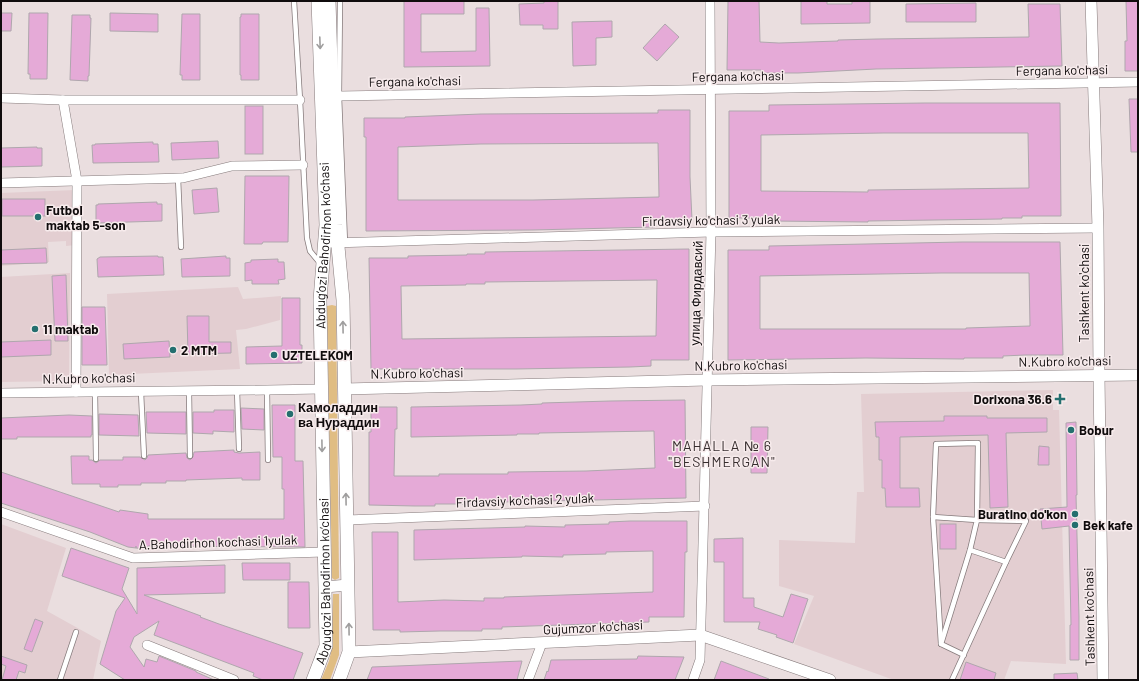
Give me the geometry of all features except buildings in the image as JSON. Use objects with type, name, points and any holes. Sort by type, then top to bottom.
[{"type":"main road","name":"Abdug’ozi Bahodirhon ko’chasi","points":[[327,2],[326,218],[338,245],[343,300],[349,652],[340,680]]},
{"type":"main road","name":"Abdug’ozi Bahodirhon ko’chasi","points":[[313,680],[326,646],[320,300],[323,266],[338,245]]},
{"type":"street","name":"улица Фирдавсий","points":[[693,680],[700,660],[705,506],[711,232],[710,1]]},
{"type":"street","name":"Tashkent ko'chasi","points":[[1090,1],[1098,228],[1098,375],[1103,680]]},
{"type":"street","name":"Fergana ko'chasi","points":[[339,96],[1138,82]]},
{"type":"street","points":[[1,98],[63,100],[300,100]]},
{"type":"street","points":[[63,100],[77,181],[76,392]]},
{"type":"street","points":[[1,183],[178,178],[232,166],[303,165]]},
{"type":"street","name":"Firdavsiy ko'chasi 3 yulak","points":[[338,245],[711,232],[1098,228]]},
{"type":"street","name":"N.Kubro ko'chasi","points":[[344,388],[707,380],[1138,374]]},
{"type":"street","name":"N.Kubro ko'chasi","points":[[1,393],[321,388]]},
{"type":"street","name":"Firdavsiy ko'chasi 2 yulak","points":[[347,520],[705,506]]},
{"type":"street","name":"A.Bahodirhon kochasi 1yulak","points":[[1,512],[133,558],[324,552]]},
{"type":"street","points":[[325,587],[348,585]]},
{"type":"street","name":"Gujumzor ko'chasi","points":[[349,652],[700,635],[830,680]]},
{"type":"street","points":[[528,680],[542,643]]},
{"type":"street","points":[[147,645],[234,680]]},
{"type":"lane","points":[[294,1],[307,238],[310,251],[323,266]]},
{"type":"lane","points":[[327,2],[339,96],[338,245]]},
{"type":"lane","points":[[178,178],[181,247]]},
{"type":"lane","points":[[343,300],[344,258]]},
{"type":"lane","points":[[237,390],[238,449]]},
{"type":"lane","points":[[267,390],[268,460]]},
{"type":"lane","points":[[189,391],[190,456]]},
{"type":"lane","points":[[95,392],[96,459]]},
{"type":"lane","points":[[141,392],[144,456]]},
{"type":"lane","points":[[978,443],[977,520],[970,550],[941,644],[933,517],[936,444],[978,443]]},
{"type":"lane","points":[[933,517],[1026,521],[952,680]]},
{"type":"lane","points":[[970,550],[1006,562]]},
{"type":"lane","points":[[60,680],[76,632]]},
{"type":"lane","points":[[941,644],[964,655]]},
{"type":"shaded area","name":"Futbol maktab 5-son","points":[[75,190],[76,245],[66,246],[66,241],[48,242],[49,262],[1,266],[1,193]]},
{"type":"shaded area","name":"11 maktab","points":[[70,273],[69,381],[1,382],[1,277]]},
{"type":"shaded area","name":"2 MTM","points":[[238,287],[243,299],[281,296],[280,320],[246,329],[236,330],[240,369],[109,375],[107,294]]},
{"type":"shaded area","points":[[327,306],[336,306],[339,578],[335,580],[332,578]]},
{"type":"shaded area","points":[[1053,390],[1053,410],[1059,410],[1066,664],[1011,661],[1004,680],[894,680],[794,644],[814,596],[779,586],[779,540],[855,543],[857,492],[864,492],[861,394]]},
{"type":"shaded area","points":[[1,524],[66,548],[47,611],[101,641],[93,680],[1,680]]},
{"type":"shaded area","points":[[333,594],[339,594],[339,655],[330,680],[321,680],[329,661],[332,648]]},
{"type":"place","name":"Futbol maktab 5-son","points":[[38,217]]},
{"type":"place","name":"11 maktab","points":[[35,329]]},
{"type":"place","name":"2 MTM","points":[[173,350]]},
{"type":"place","name":"UZTELEKOM","points":[[274,355]]},
{"type":"place","name":"Dorixona 36.6","points":[[1060,399]]},
{"type":"place","name":"Камоладдин ва Нураддин","points":[[290,414]]},
{"type":"place","name":"Bobur","points":[[1071,430]]},
{"type":"place","name":"Buratino do'kon","points":[[1075,514]]},
{"type":"place","name":"Bek kafe","points":[[1075,525]]},
{"type":"district","name":"MAHALLA № 6 \"BESHMERGAN\"","points":[[722,454]]}]
